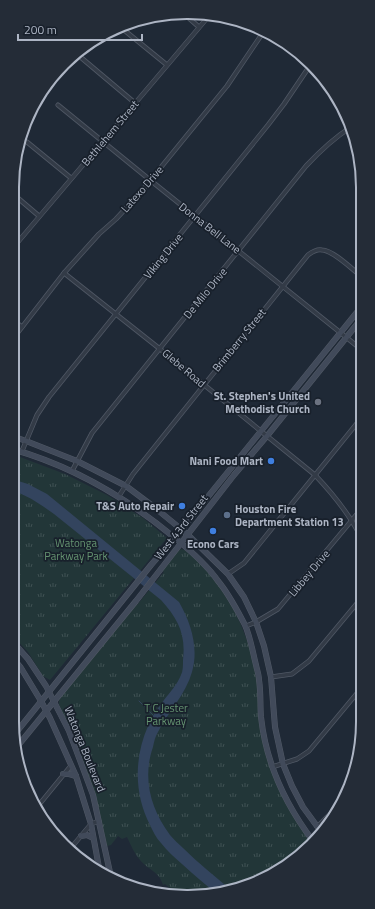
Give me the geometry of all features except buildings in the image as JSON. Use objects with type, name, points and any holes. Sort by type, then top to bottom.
[{"type":"main road","name":"West 43rd Street","points":[[19,729],[151,565],[182,530],[356,314]]},
{"type":"main road","name":"West 43rd Street","points":[[20,743],[356,325]]},
{"type":"main road","points":[[301,382],[306,387]]},
{"type":"main road","points":[[19,438],[77,460],[126,486],[187,534],[228,574],[244,597],[256,622],[264,646],[271,678],[275,727],[283,764],[303,807],[317,827]]},
{"type":"main road","points":[[19,450],[72,471],[119,496],[161,526],[206,566],[218,580],[246,626],[260,681],[261,716],[264,737],[272,768],[287,802],[298,821],[310,837]]},
{"type":"main road","points":[[229,470],[234,475]]},
{"type":"main road","points":[[209,496],[216,500]]},
{"type":"main road","points":[[106,622],[113,628]]},
{"type":"main road","name":"Watonga Boulevard","points":[[19,649],[28,659],[49,692],[69,731],[93,795],[110,871]]},
{"type":"main road","name":"Watonga Boulevard","points":[[19,666],[41,701],[76,776],[91,824],[98,864]]},
{"type":"main road","points":[[64,774],[76,776]]},
{"type":"main road","points":[[81,836],[93,838]]},
{"type":"street","points":[[190,19],[199,27]]},
{"type":"street","name":"Bethlehem Street","points":[[19,240],[205,20]]},
{"type":"street","points":[[125,31],[167,65]]},
{"type":"street","name":"Latexo Drive","points":[[19,331],[64,273],[99,234],[116,219],[140,193],[227,86],[261,36]]},
{"type":"street","points":[[81,57],[135,103]]},
{"type":"street","name":"Viking Drive","points":[[22,451],[37,415],[49,397],[272,120],[308,69]]},
{"type":"street","name":"Donna Bell Lane","points":[[58,105],[102,142],[356,345]]},
{"type":"street","name":"De Milo Drive","points":[[72,471],[92,433],[306,166],[322,150],[346,131]]},
{"type":"street","points":[[27,142],[71,178]]},
{"type":"street","points":[[19,199],[39,216]]},
{"type":"street","name":"Brimberry Street","points":[[119,496],[133,474],[308,255],[314,251],[328,251],[356,272]]},
{"type":"street","name":"Glebe Road","points":[[64,273],[315,475],[330,491],[356,528]]},
{"type":"street","points":[[228,574],[244,563],[356,424]]},
{"type":"street","name":"Libbey Drive","points":[[246,626],[278,609],[356,515]]},
{"type":"street","points":[[271,678],[292,674],[309,661],[356,604]]},
{"type":"street","points":[[272,768],[297,759],[309,751],[356,694]]},
{"type":"street","points":[[40,803],[72,766]]},
{"type":"street","points":[[317,827],[324,820]]},
{"type":"street","points":[[73,845],[91,824],[99,821]]},
{"type":"green space","name":"Watonga Parkway Park","points":[[19,457],[65,474],[107,495],[143,518],[167,538],[50,680],[43,676],[28,652],[19,642]]},
{"type":"green space","name":"T C Jester Parkway","points":[[181,549],[185,550],[206,570],[233,608],[241,625],[251,651],[269,765],[286,804],[308,840],[281,862],[262,873],[242,881],[220,887],[199,890],[172,890],[165,884],[163,885],[159,877],[140,860],[134,852],[127,837],[122,839],[118,836],[111,845],[107,846],[98,806],[85,767],[74,736],[59,704],[61,696],[164,572],[162,571]]},
{"type":"water","points":[[19,481],[47,494],[179,602],[187,618],[193,636],[195,654],[194,663],[186,688],[155,738],[148,771],[150,793],[158,815],[170,835],[226,885],[211,889],[171,854],[159,841],[155,834],[141,801],[138,776],[140,751],[143,738],[153,715],[175,685],[182,672],[184,651],[180,627],[161,600],[54,514],[19,493]]},
{"type":"waterway","points":[[139,701],[153,715]]},
{"type":"place","name":"St. Stephen's United Methodist Church","points":[[318,402]]},
{"type":"place","name":"Nani Food Mart","points":[[271,461]]},
{"type":"place","name":"T&S Auto Repair","points":[[182,506]]},
{"type":"place","name":"Houston Fire Department Station 13","points":[[227,515]]},
{"type":"place","name":"Econo Cars","points":[[213,531]]}]
